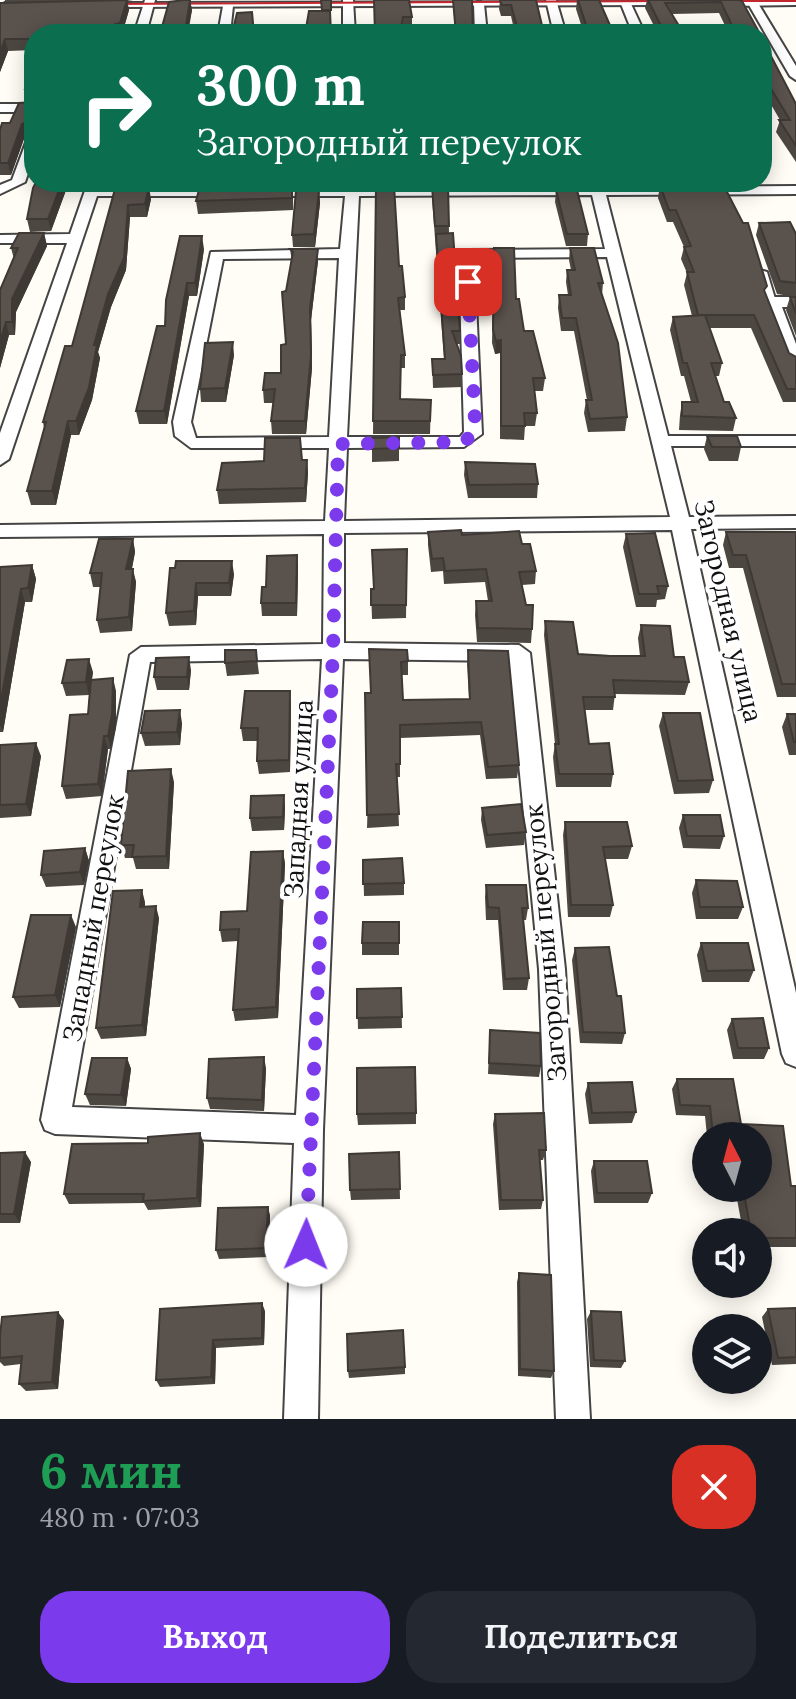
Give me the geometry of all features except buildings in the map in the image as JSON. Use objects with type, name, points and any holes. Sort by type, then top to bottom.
[{"type":"street","points":[[143,24],[149,2]]},
{"type":"street","points":[[348,2],[349,24]]},
{"type":"street","points":[[552,2],[558,24]]},
{"type":"street","points":[[752,2],[765,24]]},
{"type":"street","points":[[479,4],[480,24]]},
{"type":"street","points":[[626,4],[635,24]]},
{"type":"street","points":[[225,24],[228,6]]},
{"type":"street","points":[[772,36],[796,76]]},
{"type":"street","points":[[0,108],[24,108]]},
{"type":"street","points":[[0,190],[18,182],[24,165]]},
{"type":"street","points":[[772,189],[796,190]]},
{"type":"street","points":[[0,459],[92,192]]},
{"type":"street","name":"Западная улица","points":[[301,1419],[309,1130],[333,651],[334,527],[353,192]]},
{"type":"street","name":"Загородная улица","points":[[598,192],[680,522],[756,855],[796,1054]]},
{"type":"street","points":[[0,239],[77,238]]},
{"type":"street","points":[[347,253],[216,255],[182,422],[184,436],[191,443],[464,442],[473,434],[475,421],[466,254],[613,253]]},
{"type":"street","points":[[796,302],[772,302],[796,365]]},
{"type":"street","points":[[660,441],[796,441]]},
{"type":"street","points":[[0,531],[796,522]]},
{"type":"street","name":"Западный переулок","points":[[309,1130],[55,1120],[141,655],[333,651]]},
{"type":"street","name":"Загородный переулок","points":[[333,651],[519,653],[552,969],[573,1419]]},
{"type":"lane","points":[[100,6],[149,2],[228,6],[348,2],[673,4]]},
{"type":"lane","points":[[721,4],[796,3]]},
{"type":"lane","points":[[760,264],[772,302]]},
{"type":"tram line","points":[[104,4],[668,1]]},
{"type":"tram line","points":[[720,1],[796,1]]},
{"type":"route","points":[[306,1245],[333,651],[338,444],[464,442],[473,434],[475,421],[468,282]]}]
